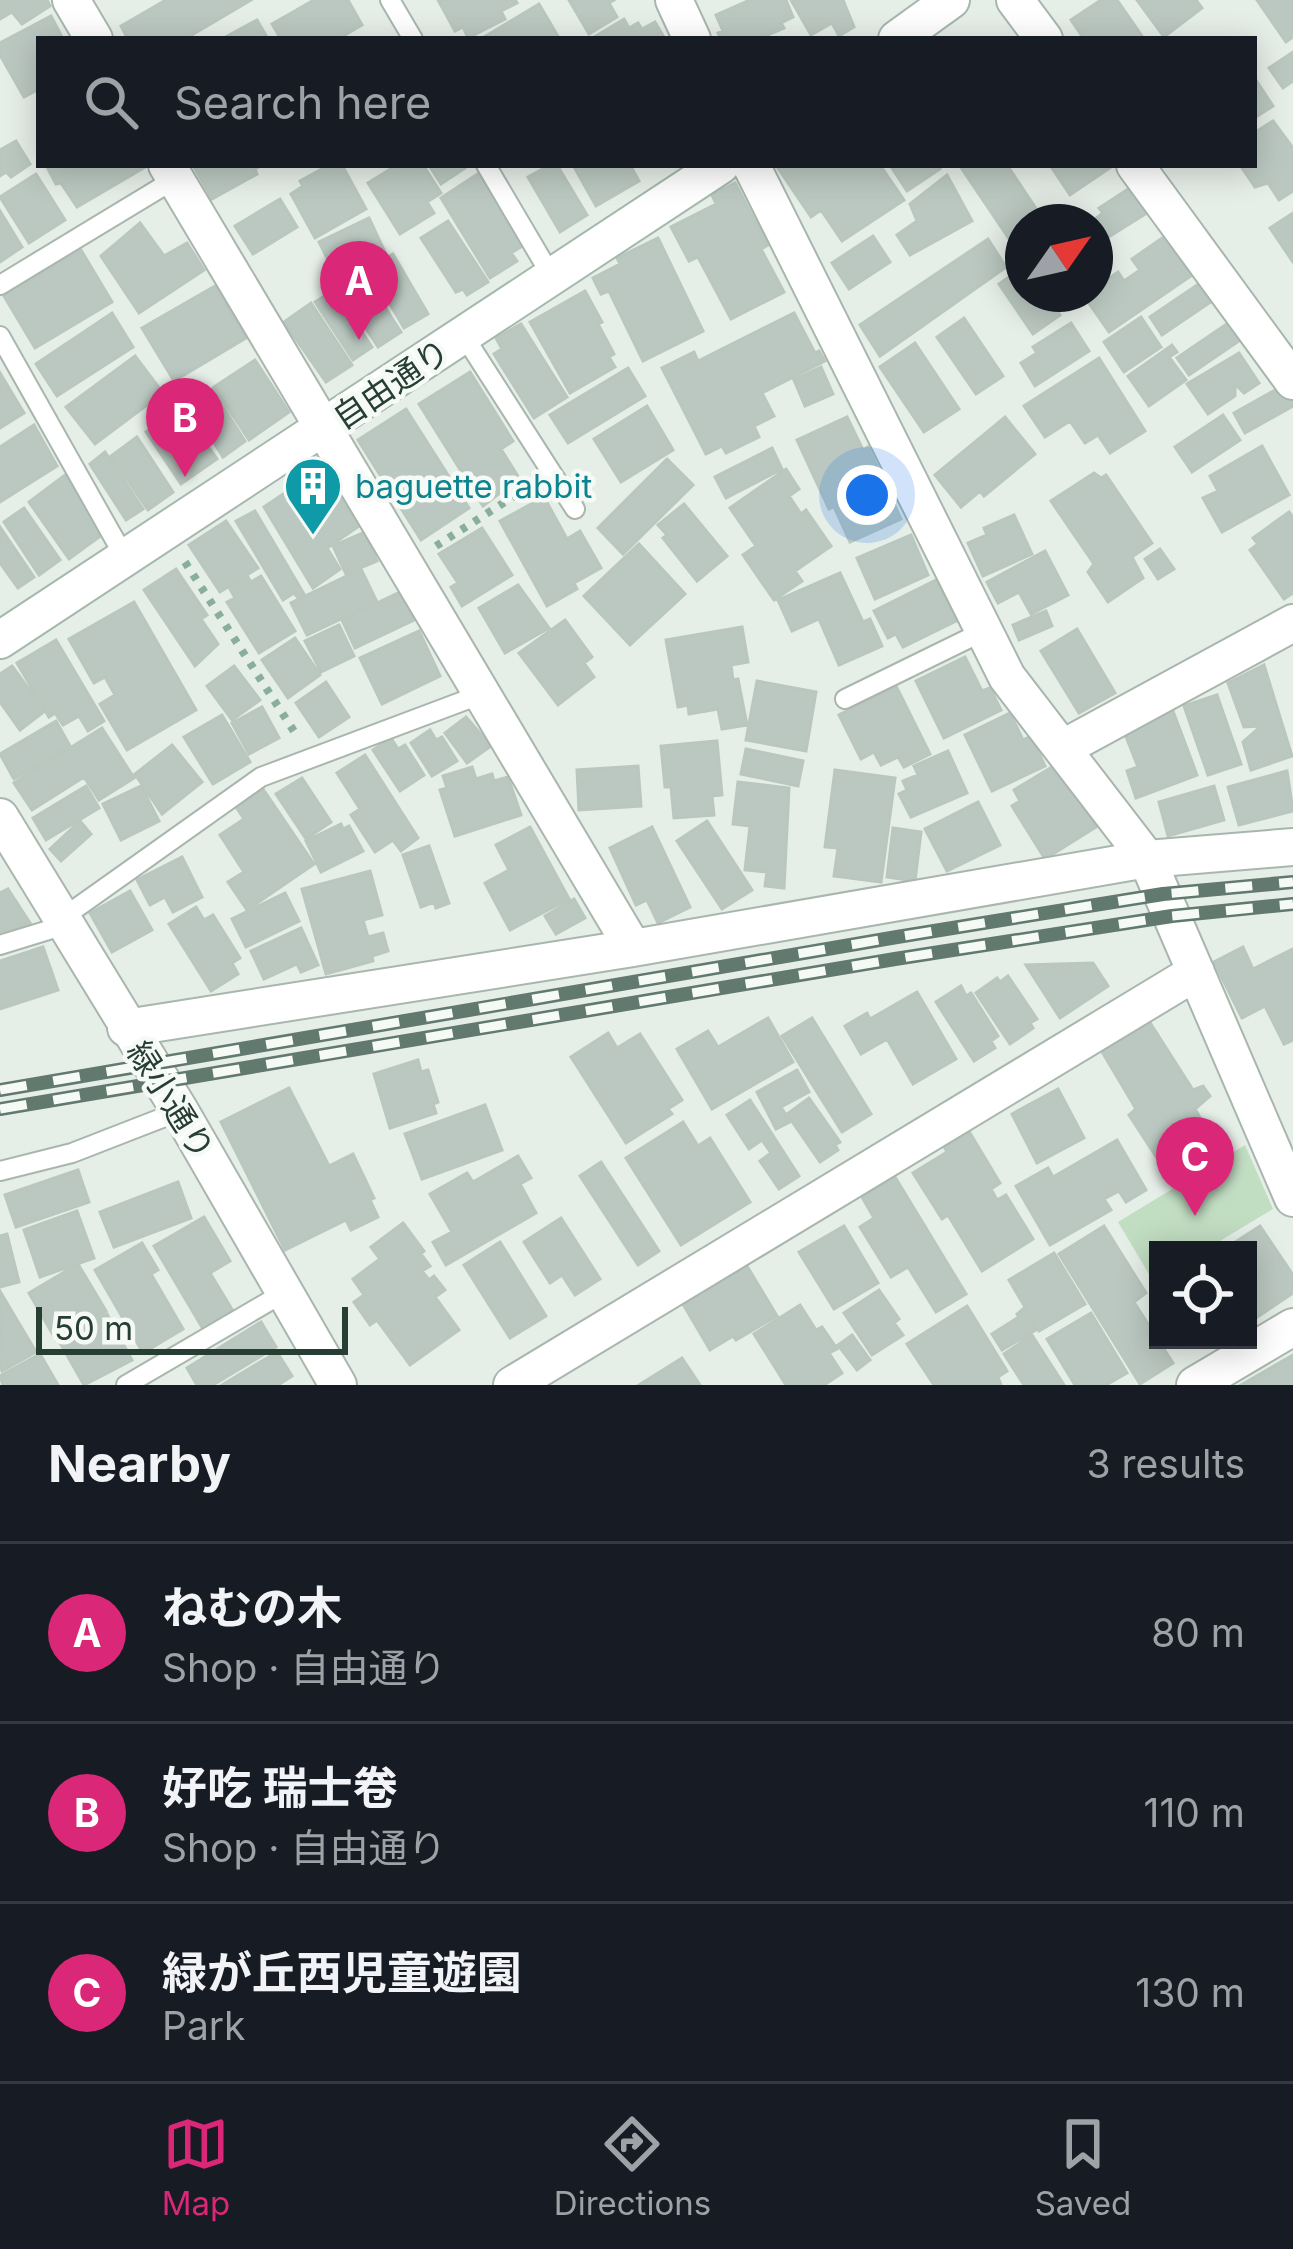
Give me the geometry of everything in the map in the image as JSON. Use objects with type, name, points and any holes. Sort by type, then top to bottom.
[{"type":"street","points":[[71,0],[92,36]]},
{"type":"street","points":[[674,0],[691,36]]},
{"type":"street","points":[[901,36],[951,0]]},
{"type":"street","points":[[1015,0],[1042,36]]},
{"type":"street","name":"自由通り","points":[[0,640],[717,168]]},
{"type":"street","points":[[752,168],[1007,676],[1148,859],[1293,1198]]},
{"type":"street","points":[[1138,168],[1293,381]]},
{"type":"street","points":[[171,172],[633,948]]},
{"type":"street","points":[[1065,748],[1293,623]]},
{"type":"street","name":"緑小通り","points":[[0,817],[180,1112],[338,1385]]},
{"type":"street","points":[[126,1028],[633,948],[1148,859],[1293,847]]},
{"type":"street","points":[[512,1385],[1196,972]]},
{"type":"street","points":[[1195,1385],[1293,1327]]},
{"type":"lane","points":[[390,0],[411,36]]},
{"type":"lane","points":[[488,168],[552,277]]},
{"type":"lane","points":[[0,285],[171,172]]},
{"type":"lane","points":[[0,336],[124,556]]},
{"type":"lane","points":[[464,336],[575,509]]},
{"type":"lane","points":[[845,699],[984,631]]},
{"type":"lane","points":[[0,945],[63,922],[261,777],[482,694]]},
{"type":"lane","points":[[0,1171],[72,1153],[180,1112]]},
{"type":"lane","points":[[126,1385],[285,1292]]},
{"type":"path","points":[[405,566],[552,472]]},
{"type":"path","points":[[165,531],[312,758]]},
{"type":"green space","points":[[1245,1145],[1273,1209],[1220,1241],[1149,1241],[1149,1274],[1118,1222]]},
{"type":"building","points":[[0,0],[47,0],[50,6],[22,24],[12,12],[0,19]]},
{"type":"building","points":[[166,0],[251,0],[190,36],[126,36],[121,26]]},
{"type":"building","points":[[314,0],[348,0],[362,25],[343,36],[279,36],[272,24]]},
{"type":"building","points":[[438,0],[517,3],[501,11],[505,19],[472,36],[463,27],[455,31]]},
{"type":"building","points":[[569,0],[614,0],[609,3],[617,17],[589,34]]},
{"type":"building","points":[[750,0],[786,0],[793,17],[781,23],[784,28],[765,36],[720,36],[723,31],[716,15]]},
{"type":"building","points":[[791,0],[843,0],[854,27],[839,36],[832,23],[811,35]]},
{"type":"building","points":[[1101,0],[1117,0],[1142,36],[1082,36],[1071,20]]},
{"type":"building","points":[[1137,0],[1196,0],[1202,8],[1163,36]]},
{"type":"building","points":[[1257,0],[1293,0],[1293,37],[1286,42]]},
{"type":"building","points":[[539,4],[558,36],[486,36]]},
{"type":"building","points":[[51,16],[61,36],[36,36],[36,91],[24,97],[0,55],[0,43]]},
{"type":"building","points":[[624,19],[629,28],[638,23],[642,29],[655,22],[663,36],[596,36]]},
{"type":"building","points":[[257,20],[266,36],[228,36]]},
{"type":"building","points":[[1293,52],[1293,81],[1283,88],[1269,68]]},
{"type":"building","points":[[1257,82],[1273,106],[1257,116]]},
{"type":"building","points":[[1273,121],[1293,148],[1293,191],[1279,200],[1268,183],[1255,187],[1242,168],[1257,168],[1257,131]]},
{"type":"building","points":[[16,141],[30,164],[11,177],[6,172],[0,176],[0,150]]},
{"type":"building","points":[[48,168],[144,168],[77,207],[61,183],[56,184]]},
{"type":"building","points":[[195,168],[257,168],[257,174],[212,199]]},
{"type":"building","points":[[324,168],[344,168],[366,209],[315,238],[291,194],[303,186],[300,181]]},
{"type":"building","points":[[392,168],[425,168],[441,193],[427,202],[434,213],[400,234],[368,183]]},
{"type":"building","points":[[431,168],[465,168],[441,184]]},
{"type":"building","points":[[544,168],[559,168],[587,215],[560,232],[528,177]]},
{"type":"building","points":[[575,168],[632,168],[639,181],[596,206]]},
{"type":"building","points":[[778,168],[882,168],[904,200],[842,241],[821,210],[811,217]]},
{"type":"building","points":[[892,168],[940,169],[907,191]]},
{"type":"building","points":[[961,168],[1009,168],[1033,204],[1005,204],[1005,233]]},
{"type":"building","points":[[1052,168],[1110,168],[1070,195]]},
{"type":"building","points":[[479,173],[524,245],[511,253],[517,261],[490,278],[441,198]]},
{"type":"building","points":[[36,174],[65,220],[29,243],[0,197]]},
{"type":"building","points":[[947,175],[972,221],[910,255],[897,235],[917,221],[910,204]]},
{"type":"building","points":[[1142,180],[1158,206],[1113,234],[1113,204],[1105,204]]},
{"type":"building","points":[[735,183],[768,245],[761,249],[784,292],[731,319],[698,257],[689,261],[671,227],[716,204],[712,195]]},
{"type":"building","points":[[280,199],[297,227],[253,254],[235,226]]},
{"type":"building","points":[[0,211],[22,247],[0,262]]},
{"type":"building","points":[[1293,213],[1293,262],[1270,228]]},
{"type":"building","points":[[369,218],[385,252],[336,276],[319,242]]},
{"type":"building","points":[[448,221],[488,282],[467,295],[463,289],[456,292],[421,238]]},
{"type":"building","points":[[140,223],[164,256],[187,243],[204,270],[139,313],[101,256]]},
{"type":"building","points":[[1168,234],[1195,273],[1109,332],[1095,312],[1113,312],[1113,275],[1118,272],[1124,281],[1140,270],[1132,259]]},
{"type":"building","points":[[873,236],[890,262],[849,289],[832,263]]},
{"type":"building","points":[[658,238],[703,331],[643,361],[609,291],[601,294],[593,278],[620,264],[617,258]]},
{"type":"building","points":[[988,239],[1005,265],[880,356],[860,325]]},
{"type":"building","points":[[81,250],[112,302],[35,348],[4,296]]},
{"type":"building","points":[[393,254],[428,314],[404,328],[369,268]]},
{"type":"building","points":[[1200,283],[1212,301],[1162,335],[1150,317]]},
{"type":"building","points":[[215,286],[246,338],[174,381],[142,328]]},
{"type":"building","points":[[334,290],[372,347],[353,360],[315,302]]},
{"type":"building","points":[[585,291],[602,322],[598,324],[614,354],[609,357],[615,367],[570,393],[530,322]]},
{"type":"building","points":[[381,301],[401,332],[378,347],[358,316]]},
{"type":"building","points":[[311,303],[352,365],[326,382],[284,322]]},
{"type":"building","points":[[1018,312],[1058,312],[1060,315],[1033,334]]},
{"type":"building","points":[[112,313],[133,347],[57,396],[36,364]]},
{"type":"building","points":[[794,313],[815,353],[819,351],[825,361],[762,393],[774,416],[754,426],[759,437],[726,453],[722,446],[706,454],[662,368],[694,352],[698,361]]},
{"type":"building","points":[[1141,317],[1161,347],[1124,372],[1104,342]]},
{"type":"building","points":[[964,318],[1003,376],[976,394],[937,337]]},
{"type":"building","points":[[1234,319],[1246,336],[1189,375],[1177,358]]},
{"type":"building","points":[[1071,323],[1089,351],[1035,386],[1021,363],[1037,353],[1033,347]]},
{"type":"building","points":[[521,324],[567,397],[534,418],[494,354],[502,349],[496,338]]},
{"type":"building","points":[[915,343],[959,409],[924,432],[880,367]]},
{"type":"building","points":[[1172,345],[1177,352],[1169,357],[1186,380],[1149,406],[1128,376]]},
{"type":"building","points":[[1239,353],[1259,383],[1244,393],[1235,384],[1235,396],[1208,414],[1187,384]]},
{"type":"building","points":[[135,356],[163,393],[95,444],[66,407]]},
{"type":"building","points":[[1099,358],[1145,431],[1110,453],[1098,435],[1085,443],[1070,421],[1045,437],[1024,406]]},
{"type":"building","points":[[255,360],[289,412],[249,440],[214,387]]},
{"type":"building","points":[[821,367],[833,394],[805,406],[794,380]]},
{"type":"building","points":[[628,368],[645,396],[568,443],[550,415]]},
{"type":"building","points":[[470,372],[513,441],[501,449],[519,478],[483,506],[419,404]]},
{"type":"building","points":[[0,373],[24,413],[0,428]]},
{"type":"building","points":[[1286,384],[1293,406],[1245,433],[1234,413]]},
{"type":"building","points":[[212,389],[245,441],[223,457],[190,404]]},
{"type":"building","points":[[647,406],[673,450],[621,482],[594,439]]},
{"type":"building","points":[[181,408],[217,459],[181,484],[146,432]]},
{"type":"building","points":[[406,409],[469,508],[421,540],[358,440]]},
{"type":"building","points":[[1223,415],[1240,440],[1192,472],[1175,447]]},
{"type":"building","points":[[847,417],[885,483],[829,509],[797,440]]},
{"type":"building","points":[[1005,417],[1035,454],[984,496],[980,491],[961,507],[935,475]]},
{"type":"building","points":[[34,425],[57,466],[0,502],[0,447]]},
{"type":"building","points":[[137,437],[173,492],[148,510],[111,456]]},
{"type":"building","points":[[1262,446],[1289,495],[1222,532],[1203,498],[1218,491],[1210,476]]},
{"type":"building","points":[[772,448],[782,469],[726,498],[715,477]]},
{"type":"building","points":[[105,452],[143,509],[126,520],[90,464]]},
{"type":"building","points":[[667,459],[693,485],[623,554],[598,528]]},
{"type":"building","name":"baguette rabbit","points":[[323,467],[359,526],[327,548],[340,569],[313,588],[264,507]]},
{"type":"building","points":[[786,469],[799,489],[789,496],[801,514],[806,510],[831,546],[795,571],[802,581],[774,600],[743,555],[756,546],[730,508]]},
{"type":"building","points":[[1094,473],[1101,478],[1106,475],[1152,543],[1132,557],[1143,578],[1108,602],[1088,572],[1094,564],[1051,501]]},
{"type":"building","points":[[65,475],[106,532],[69,559],[29,502]]},
{"type":"building","points":[[886,486],[901,519],[850,542],[835,509]]},
{"type":"building","points":[[544,497],[567,539],[580,531],[601,568],[547,606],[500,521]]},
{"type":"building","points":[[684,504],[727,556],[697,581],[658,525]]},
{"type":"building","points":[[24,508],[60,560],[39,575],[4,522]]},
{"type":"building","points":[[255,511],[304,594],[298,598],[294,593],[283,600],[236,521]]},
{"type":"building","points":[[1289,512],[1293,517],[1293,593],[1284,599],[1250,550],[1258,544],[1253,538]]},
{"type":"building","points":[[1014,515],[1032,554],[983,576],[968,543],[987,535],[984,528]]},
{"type":"building","points":[[226,521],[258,568],[220,592],[189,545]]},
{"type":"building","points":[[0,527],[34,577],[18,588],[0,563]]},
{"type":"building","points":[[482,528],[512,575],[462,606],[451,587],[458,583],[439,554]]},
{"type":"building","points":[[365,532],[377,561],[346,574],[333,546]]},
{"type":"building","points":[[911,535],[928,575],[875,599],[857,558]]},
{"type":"building","points":[[639,544],[685,594],[630,645],[584,596]]},
{"type":"building","points":[[1160,549],[1174,569],[1158,579],[1145,559]]},
{"type":"building","points":[[1045,551],[1068,595],[1031,614],[1019,592],[998,603],[987,582]]},
{"type":"building","points":[[176,569],[207,615],[201,619],[218,644],[195,666],[144,590]]},
{"type":"building","points":[[361,569],[377,602],[307,635],[291,603]]},
{"type":"building","points":[[840,573],[863,622],[870,619],[882,646],[839,665],[819,619],[792,631],[778,600]]},
{"type":"building","points":[[261,576],[295,631],[259,653],[227,602],[235,598],[230,589],[248,577],[251,582]]},
{"type":"building","points":[[936,580],[956,621],[903,647],[896,634],[888,638],[874,611]]},
{"type":"building","points":[[518,585],[549,628],[505,653],[479,608]]},
{"type":"building","points":[[400,592],[414,620],[355,648],[342,620]]},
{"type":"building","points":[[134,602],[196,710],[127,750],[100,704],[115,695],[105,677],[94,683],[69,639]]},
{"type":"building","points":[[1046,611],[1052,626],[1019,640],[1013,625]]},
{"type":"building","points":[[565,620],[592,657],[584,663],[594,677],[558,705],[519,653]]},
{"type":"building","points":[[339,625],[354,656],[321,672],[305,641]]},
{"type":"building","points":[[742,627],[748,662],[731,665],[747,725],[722,729],[718,709],[689,714],[688,705],[678,707],[666,640]]},
{"type":"building","points":[[1077,629],[1115,693],[1079,713],[1041,651]]},
{"type":"building","points":[[419,631],[440,676],[382,704],[360,658]]},
{"type":"building","points":[[295,638],[320,675],[288,698],[262,660]]},
{"type":"building","points":[[56,640],[104,721],[88,731],[79,716],[63,725],[55,713],[49,717],[17,663]]},
{"type":"building","points":[[965,657],[982,691],[990,688],[1001,710],[944,738],[916,681]]},
{"type":"building","points":[[1264,665],[1292,756],[1251,770],[1243,742],[1261,726],[1244,727],[1228,683]]},
{"type":"building","points":[[12,666],[45,711],[20,730],[0,702],[0,674]]},
{"type":"building","points":[[234,666],[260,700],[232,720],[207,686]]},
{"type":"building","points":[[757,681],[816,692],[806,751],[746,740]]},
{"type":"building","points":[[326,682],[349,717],[319,737],[296,703]]},
{"type":"building","points":[[896,686],[930,754],[904,767],[898,757],[881,765],[874,752],[861,759],[839,715]]},
{"type":"building","points":[[1217,695],[1241,764],[1208,775],[1184,706]]},
{"type":"building","points":[[262,707],[279,738],[249,754],[232,723]]},
{"type":"building","points":[[1173,711],[1197,775],[1136,798],[1127,771],[1138,767],[1123,729]]},
{"type":"building","points":[[1010,713],[1023,740],[1031,736],[1045,766],[992,791],[965,735]]},
{"type":"building","points":[[222,715],[250,762],[213,784],[184,737]]},
{"type":"building","points":[[466,717],[491,746],[467,763],[445,733]]},
{"type":"building","points":[[56,721],[70,746],[14,779],[0,754]]},
{"type":"building","points":[[102,728],[134,778],[99,800],[84,777],[32,810],[14,783]]},
{"type":"building","points":[[430,730],[436,740],[442,737],[457,761],[432,776],[411,743]]},
{"type":"building","points":[[391,738],[398,749],[405,745],[424,775],[400,791],[373,750]]},
{"type":"building","points":[[717,741],[722,795],[712,796],[714,815],[674,818],[661,746]]},
{"type":"building","points":[[172,745],[202,782],[162,814],[135,774]]},
{"type":"building","points":[[746,749],[803,761],[798,786],[741,774]]},
{"type":"building","points":[[948,751],[967,793],[911,817],[899,794],[907,790],[903,781],[918,775],[914,766]]},
{"type":"building","points":[[365,755],[418,838],[401,851],[393,840],[375,852],[351,815],[360,809],[337,773]]},
{"type":"building","points":[[1057,764],[1096,827],[1045,859],[1012,806],[1020,801],[1014,790]]},
{"type":"building","points":[[638,766],[641,806],[579,810],[577,770]]},
{"type":"building","points":[[472,767],[476,779],[492,774],[494,781],[508,777],[521,815],[455,836],[440,790],[447,788],[443,776]]},
{"type":"building","points":[[835,770],[895,778],[881,882],[834,876],[838,848],[825,847]]},
{"type":"building","points":[[1287,771],[1293,811],[1239,825],[1228,787]]},
{"type":"building","points":[[302,778],[331,822],[306,839],[276,794]]},
{"type":"building","points":[[738,782],[789,788],[784,888],[765,886],[767,872],[745,870],[750,826],[733,824]]},
{"type":"building","points":[[86,786],[99,808],[46,840],[33,818]]},
{"type":"building","points":[[141,786],[159,821],[121,840],[103,804]]},
{"type":"building","points":[[1214,786],[1224,820],[1168,836],[1159,802]]},
{"type":"building","points":[[263,789],[314,864],[247,910],[228,882],[244,872],[220,835],[244,819],[236,807]]},
{"type":"building","points":[[978,802],[1000,845],[947,871],[925,829]]},
{"type":"building","points":[[80,821],[91,834],[61,861],[50,849]]},
{"type":"building","points":[[707,821],[752,890],[722,909],[677,841]]},
{"type":"building","points":[[341,824],[343,829],[349,826],[363,851],[321,872],[306,841]]},
{"type":"building","points":[[530,827],[569,899],[510,930],[485,883],[509,870],[496,845]]},
{"type":"building","points":[[652,827],[690,907],[658,923],[647,900],[636,905],[610,848]]},
{"type":"building","points":[[893,828],[921,832],[915,881],[887,877]]},
{"type":"building","points":[[429,846],[449,903],[436,908],[434,902],[421,907],[403,855]]},
{"type":"building","points":[[182,857],[202,897],[173,912],[165,897],[150,905],[137,880]]},
{"type":"building","points":[[370,871],[382,915],[363,920],[368,937],[383,933],[388,951],[372,956],[373,961],[326,974],[302,889]]},
{"type":"building","points":[[8,889],[30,923],[0,933],[0,893]]},
{"type":"building","points":[[130,891],[152,930],[112,952],[90,913]]},
{"type":"building","points":[[285,893],[299,921],[246,947],[232,919]]},
{"type":"building","points":[[574,899],[585,918],[556,934],[545,916]]},
{"type":"building","points":[[196,907],[204,920],[213,915],[240,958],[232,963],[238,974],[211,991],[169,924]]},
{"type":"building","points":[[301,928],[318,965],[301,972],[297,964],[264,979],[251,951]]},
{"type":"building","points":[[43,947],[58,990],[0,1009],[0,961]]},
{"type":"building","points":[[1243,947],[1253,969],[1293,949],[1293,1040],[1284,1044],[1265,1006],[1242,1018],[1214,962]]},
{"type":"building","points":[[1093,963],[1108,986],[1060,1018],[1026,965]]},
{"type":"building","points":[[1008,976],[1037,1019],[1030,1023],[1033,1028],[1010,1044],[976,993]]},
{"type":"building","points":[[961,986],[966,996],[971,993],[998,1036],[991,1041],[995,1048],[974,1061],[936,1002]]},
{"type":"building","points":[[917,992],[956,1059],[913,1084],[887,1039],[861,1054],[845,1026],[867,1013],[870,1019]]},
{"type":"building","points":[[768,1018],[793,1062],[712,1109],[677,1049],[708,1031],[718,1047]]},
{"type":"building","points":[[812,1018],[871,1114],[842,1132],[782,1036]]},
{"type":"building","points":[[1149,1021],[1193,1090],[1203,1086],[1210,1096],[1195,1109],[1215,1143],[1166,1172],[1129,1115],[1136,1109],[1101,1050]]},
{"type":"building","points":[[608,1033],[617,1048],[640,1034],[682,1100],[668,1109],[672,1114],[626,1143],[571,1057]]},
{"type":"building","points":[[418,1060],[421,1072],[428,1070],[438,1102],[433,1104],[436,1113],[390,1128],[374,1074]]},
{"type":"building","points":[[797,1070],[809,1092],[781,1107],[790,1122],[776,1129],[757,1092]]},
{"type":"building","points":[[289,1088],[329,1166],[353,1154],[378,1217],[351,1230],[346,1220],[285,1250],[221,1122]]},
{"type":"building","points":[[1058,1089],[1084,1138],[1037,1163],[1012,1114]]},
{"type":"building","points":[[809,1098],[840,1142],[835,1145],[838,1150],[820,1162],[787,1114]]},
{"type":"building","points":[[750,1100],[799,1176],[779,1189],[760,1161],[771,1153],[762,1140],[749,1149],[727,1115]]},
{"type":"building","points":[[485,1105],[502,1150],[422,1179],[405,1134]]},
{"type":"building","points":[[683,1122],[698,1146],[710,1138],[750,1202],[681,1245],[626,1158]]},
{"type":"building","points":[[967,1128],[1000,1183],[991,1189],[997,1200],[1006,1195],[1033,1239],[982,1271],[948,1215],[942,1219],[913,1173],[947,1152],[942,1143]]},
{"type":"building","points":[[1117,1140],[1146,1190],[1126,1202],[1119,1191],[1104,1199],[1111,1210],[1050,1245],[1016,1186],[1048,1168],[1053,1177]]},
{"type":"building","points":[[518,1156],[531,1178],[520,1184],[536,1213],[446,1265],[433,1242],[452,1232],[430,1194],[467,1173],[473,1182]]},
{"type":"building","points":[[601,1162],[659,1251],[638,1265],[580,1176]]},
{"type":"building","points":[[78,1170],[89,1202],[16,1227],[5,1195]]},
{"type":"building","points":[[895,1177],[966,1294],[936,1312],[908,1267],[891,1277],[860,1227],[874,1218],[862,1197]]},
{"type":"building","points":[[178,1182],[191,1218],[114,1247],[100,1212]]},
{"type":"building","points":[[77,1211],[94,1258],[40,1277],[24,1230]]},
{"type":"building","points":[[204,1217],[230,1261],[210,1273],[233,1311],[203,1329],[154,1246]]},
{"type":"building","points":[[561,1218],[600,1279],[575,1295],[562,1275],[550,1283],[524,1242]]},
{"type":"building","points":[[403,1223],[430,1266],[422,1271],[429,1280],[434,1276],[445,1290],[435,1297],[459,1330],[410,1365],[377,1320],[370,1325],[354,1302],[364,1295],[353,1279],[380,1259],[371,1247]]},
{"type":"building","points":[[844,1226],[878,1283],[834,1309],[799,1252]]},
{"type":"building","points":[[1104,1226],[1146,1293],[1134,1302],[1149,1325],[1149,1349],[1164,1349],[1173,1363],[1140,1384],[1059,1254]]},
{"type":"building","points":[[1260,1226],[1293,1275],[1293,1293],[1257,1317],[1257,1241],[1237,1241]]},
{"type":"building","points":[[7,1234],[19,1282],[0,1287],[0,1236]]},
{"type":"building","points":[[500,1242],[546,1316],[510,1338],[464,1265]]},
{"type":"building","points":[[142,1243],[158,1270],[151,1274],[183,1329],[143,1353],[95,1270]]},
{"type":"building","points":[[1054,1253],[1085,1304],[1039,1331],[1009,1280]]},
{"type":"building","points":[[78,1264],[106,1311],[56,1340],[29,1293]]},
{"type":"building","points":[[747,1266],[777,1316],[710,1350],[683,1304]]},
{"type":"building","points":[[879,1290],[899,1319],[894,1323],[903,1335],[872,1355],[844,1313]]},
{"type":"building","points":[[1,1293],[36,1352],[2,1371],[0,1366]]},
{"type":"building","points":[[800,1305],[816,1330],[822,1327],[837,1349],[829,1353],[842,1373],[824,1385],[786,1385],[754,1334]]},
{"type":"building","points":[[967,1306],[1007,1371],[998,1377],[1001,1385],[934,1385],[907,1344]]},
{"type":"building","points":[[1023,1309],[1036,1330],[1002,1350],[992,1334],[1019,1317]]},
{"type":"building","points":[[1091,1313],[1127,1373],[1106,1385],[1075,1385],[1047,1339]]},
{"type":"building","points":[[107,1314],[132,1360],[84,1385],[59,1341]]},
{"type":"building","points":[[261,1322],[276,1347],[213,1385],[197,1385],[187,1368]]},
{"type":"building","points":[[852,1335],[870,1360],[857,1370],[838,1345]]},
{"type":"building","points":[[1032,1335],[1064,1385],[1024,1385],[1004,1354]]},
{"type":"building","points":[[277,1352],[292,1376],[278,1385],[222,1385]]},
{"type":"building","points":[[40,1354],[58,1385],[3,1385],[0,1376]]},
{"type":"building","points":[[1293,1355],[1293,1385],[1241,1385]]},
{"type":"building","points":[[682,1358],[700,1385],[639,1385]]},
{"type":"railway","points":[[0,1090],[1163,894],[1293,882]]},
{"type":"railway","points":[[0,1109],[895,959],[1172,916],[1293,904]]},
{"type":"place","name":"ねむの木","points":[[359,340]]},
{"type":"place","name":"好吃 瑞士卷","points":[[185,477]]},
{"type":"place","name":"baguette rabbit","points":[[313,537]]},
{"type":"place","name":"緑が丘西児童遊園","points":[[1195,1216]]}]
